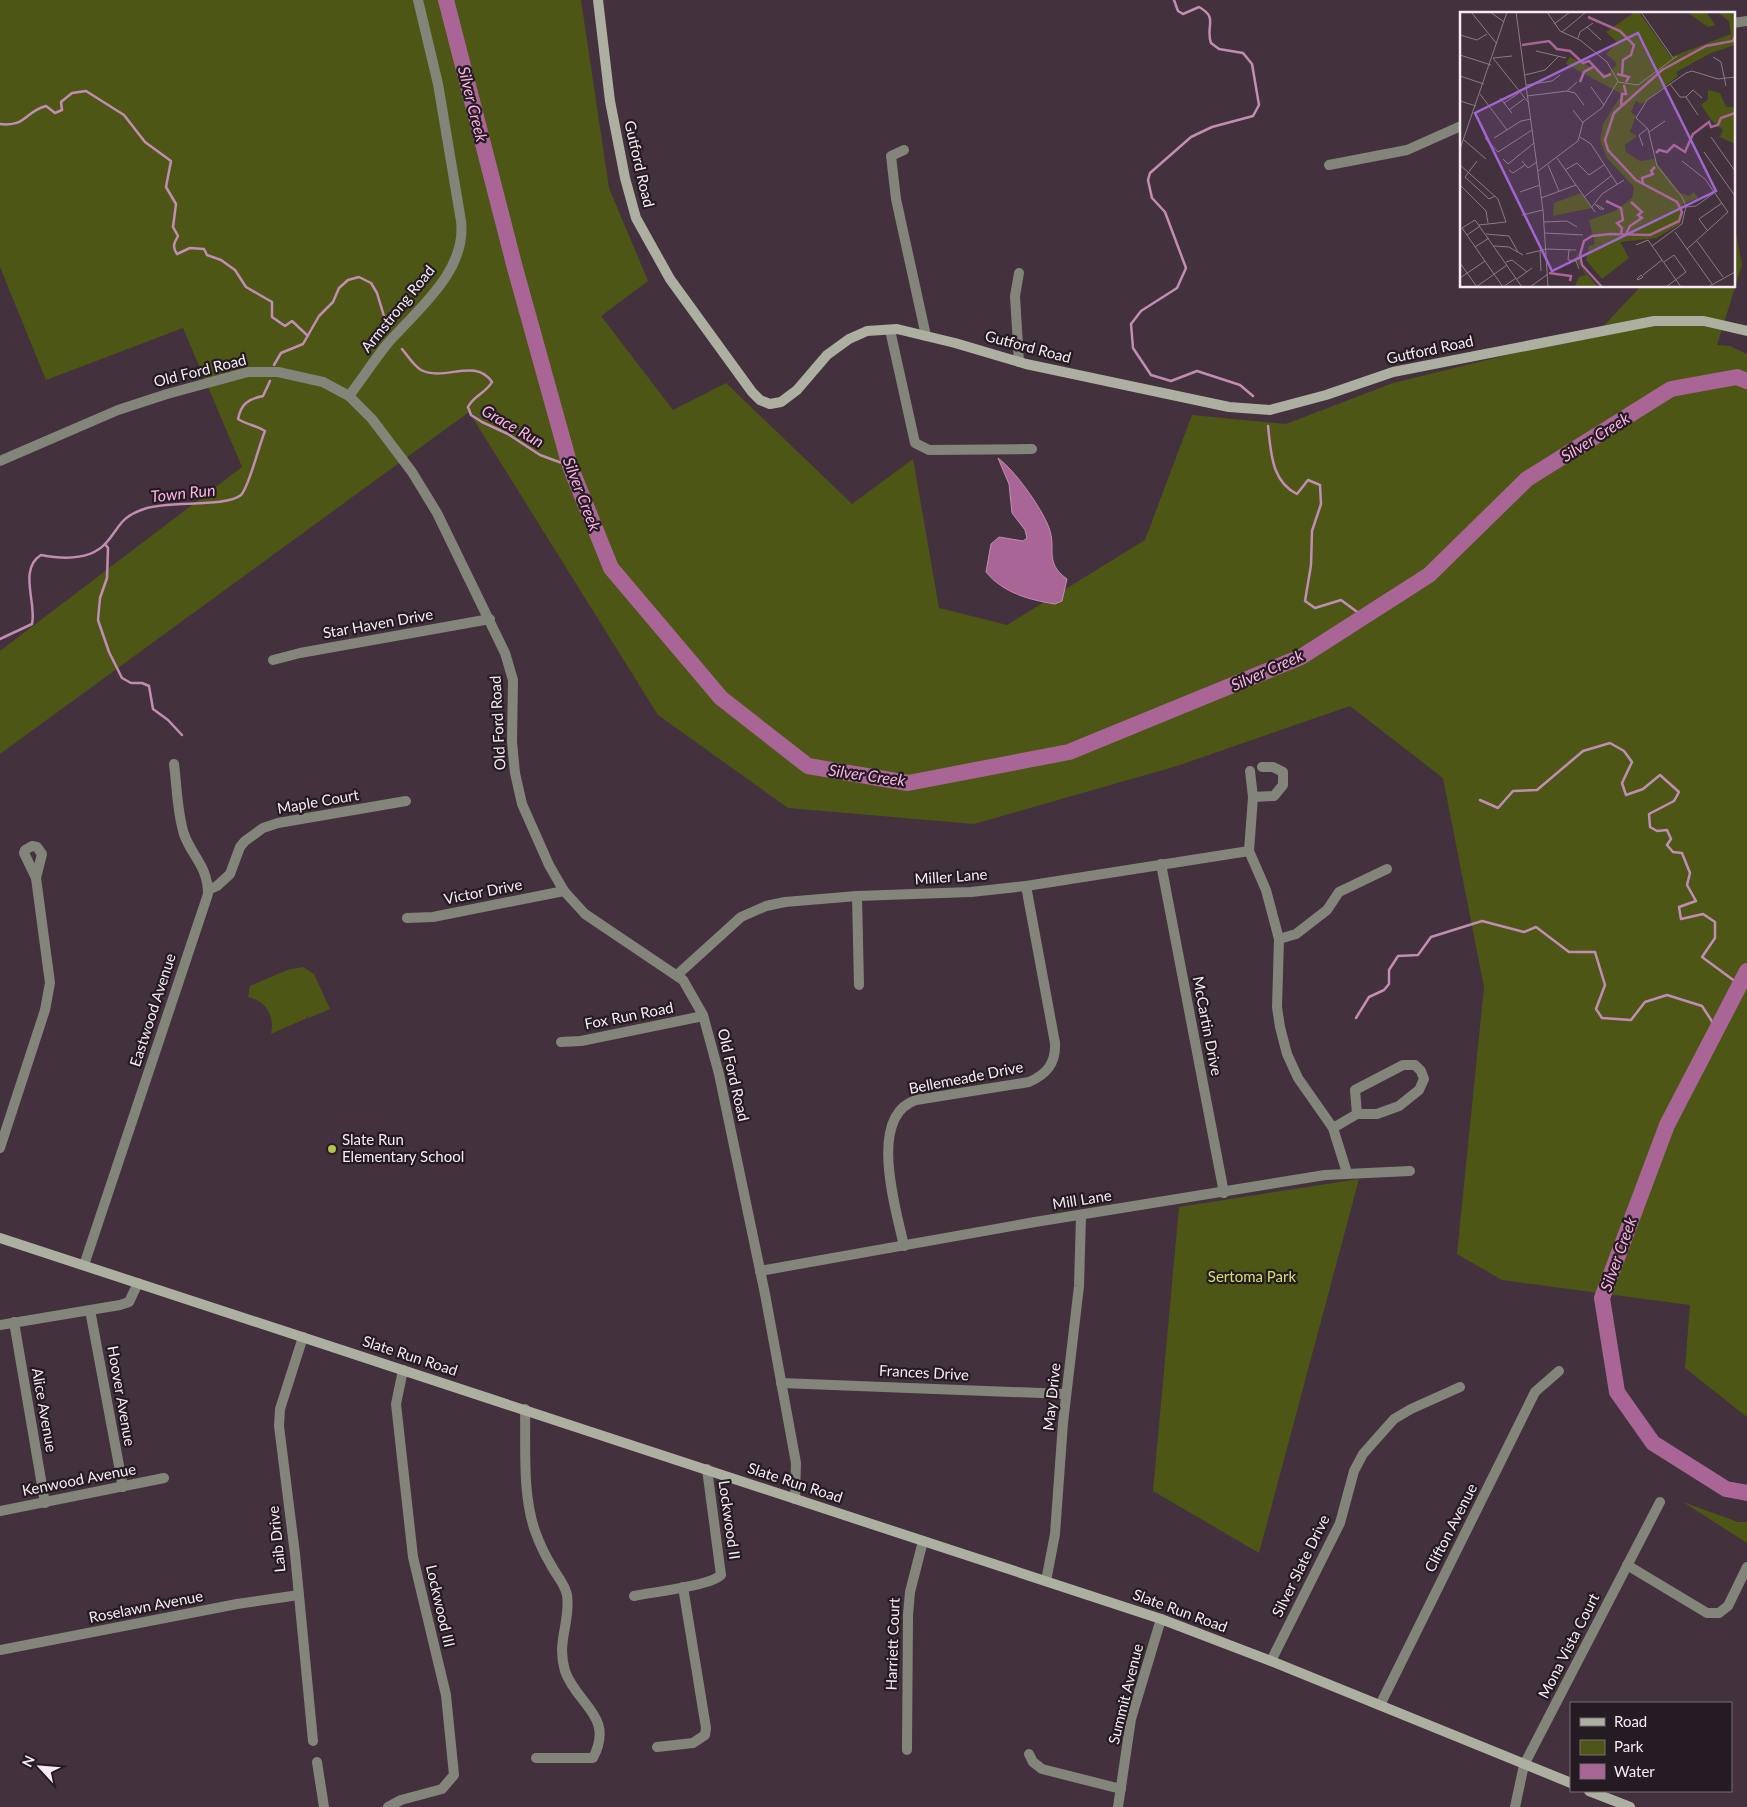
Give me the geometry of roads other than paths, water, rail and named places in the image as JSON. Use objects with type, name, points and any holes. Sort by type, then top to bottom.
[{"type":"street","name":"Armstrong Road","points":[[349,396],[388,344],[444,279],[458,254],[462,239],[461,221],[438,84],[418,0]]},
{"type":"street","name":"Gutford Road","points":[[598,0],[610,101],[625,178],[636,218],[670,279],[752,392],[760,400],[770,404],[781,402],[798,390],[827,356],[848,339],[866,331],[890,330],[926,336],[1020,362],[1229,407],[1270,410],[1326,395],[1393,372],[1654,321],[1704,321],[1747,331]]},
{"type":"street","points":[[1734,23],[1747,20]]},
{"type":"street","points":[[1329,165],[1407,150],[1460,126]]},
{"type":"street","points":[[904,150],[890,156],[900,220],[926,336]]},
{"type":"street","points":[[1019,273],[1015,296],[1020,362]]},
{"type":"street","points":[[890,330],[915,444],[930,450],[1032,449]]},
{"type":"street","name":"Old Ford Road","points":[[0,462],[118,410],[167,394],[248,372],[278,372],[308,378],[337,388],[349,396],[372,419],[412,472],[452,540],[505,653],[513,680],[512,756],[522,804],[549,865],[564,891],[585,914],[597,924],[678,975],[690,990],[703,1016],[719,1074],[760,1271],[796,1463],[795,1499]]},
{"type":"street","name":"Star Haven Drive","points":[[273,660],[300,653],[490,619]]},
{"type":"street","name":"Eastwood Avenue","points":[[84,1265],[199,923],[208,890],[205,870],[185,837],[181,824],[174,764]]},
{"type":"street","points":[[1253,797],[1274,796],[1283,785],[1283,772],[1273,767],[1262,767]]},
{"type":"street","points":[[1250,771],[1253,797],[1250,810],[1249,851],[1266,890],[1279,939],[1277,1007],[1287,1054],[1308,1094],[1333,1128],[1347,1173]]},
{"type":"street","name":"Maple Court","points":[[208,890],[226,880],[233,868],[240,847],[264,828],[278,823],[406,801]]},
{"type":"street","name":"Miller Lane","points":[[678,975],[719,935],[748,913],[785,902],[857,896],[970,892],[1026,886],[1249,851]]},
{"type":"street","name":"McCartin Drive","points":[[1161,864],[1224,1193]]},
{"type":"street","points":[[1279,939],[1288,938],[1302,930],[1327,910],[1339,892],[1387,869]]},
{"type":"street","points":[[0,1148],[45,1010],[50,983],[36,878]]},
{"type":"street","name":"Bellemeade Drive","points":[[904,1246],[887,1143],[890,1126],[898,1112],[916,1100],[1029,1082],[1043,1074],[1053,1063],[1055,1042],[1026,886]]},
{"type":"street","name":"Victor Drive","points":[[407,918],[433,917],[564,891]]},
{"type":"street","points":[[857,896],[860,985]]},
{"type":"street","name":"Fox Run Road","points":[[561,1042],[581,1041],[703,1016]]},
{"type":"street","points":[[1333,1128],[1357,1114],[1378,1114],[1399,1106],[1419,1090],[1424,1079],[1421,1071],[1415,1065],[1403,1065],[1355,1090],[1357,1114]]},
{"type":"street","name":"Mill Lane","points":[[760,1271],[1347,1173],[1410,1171]]},
{"type":"street","name":"May Drive","points":[[1046,1581],[1055,1534],[1066,1394],[1079,1286],[1081,1216]]},
{"type":"street","name":"Slate Run Road","points":[[0,1238],[1161,1619],[1271,1661],[1570,1783]]},
{"type":"street","points":[[0,1325],[129,1302],[138,1283]]},
{"type":"street","name":"Hoover Avenue","points":[[90,1310],[123,1487]]},
{"type":"street","name":"Alice Avenue","points":[[14,1322],[45,1503]]},
{"type":"street","name":"Laib Drive","points":[[303,1337],[280,1408],[279,1426],[313,1741]]},
{"type":"street","name":"Lockwood III","points":[[388,1807],[401,1800],[442,1789],[454,1775],[446,1695],[413,1557],[396,1404],[403,1370]]},
{"type":"street","name":"Clifton Avenue","points":[[1380,1706],[1535,1392],[1559,1371]]},
{"type":"street","name":"Frances Drive","points":[[781,1383],[1066,1394]]},
{"type":"street","name":"Silver Slate Drive","points":[[1271,1661],[1340,1524],[1354,1471],[1363,1454],[1394,1419],[1411,1409],[1460,1387]]},
{"type":"street","points":[[525,1409],[527,1476],[531,1515],[535,1531],[567,1594],[567,1610],[561,1654],[566,1673],[578,1693],[597,1716],[600,1731],[600,1746],[594,1758],[536,1758]]},
{"type":"street","name":"Lockwood II","points":[[634,1596],[717,1579],[721,1575],[707,1469]]},
{"type":"street","name":"Kenwood Avenue","points":[[0,1511],[164,1478]]},
{"type":"street","name":"Mona Vista Court","points":[[1515,1807],[1524,1765],[1660,1502]]},
{"type":"street","name":"Harriett Court","points":[[907,1750],[908,1615],[910,1592],[923,1541]]},
{"type":"street","points":[[1627,1565],[1707,1613],[1719,1613],[1728,1606],[1747,1567]]},
{"type":"street","points":[[657,1747],[693,1742],[705,1734],[706,1728],[683,1587]]},
{"type":"street","name":"Roselawn Avenue","points":[[0,1650],[237,1604],[298,1595]]},
{"type":"street","name":"Summit Avenue","points":[[1118,1807],[1132,1719],[1161,1619]]},
{"type":"street","points":[[1028,1754],[1033,1762],[1042,1768],[1121,1789]]},
{"type":"street","points":[[317,1762],[324,1807]]},
{"type":"street","points":[[1592,1792],[1630,1807]]},
{"type":"water","points":[[998,458],[1026,488],[1047,523],[1052,540],[1055,566],[1067,579],[1062,601],[1055,604],[1036,600],[1009,590],[1000,585],[986,572],[991,544],[999,537],[1023,541],[1027,538],[1025,530],[1012,513],[1009,484]]},
{"type":"waterway","name":"Silver Creek","points":[[446,0],[515,268],[570,466],[611,568],[721,698],[808,766],[908,783],[1069,752],[1301,657],[1429,575],[1527,479],[1671,389],[1737,377],[1747,381]]},
{"type":"waterway","points":[[1174,0],[1178,11],[1183,14],[1199,7],[1205,11],[1210,19],[1211,43],[1219,49],[1243,53],[1252,64],[1259,105],[1253,116],[1212,127],[1191,137],[1150,173],[1148,180],[1152,198],[1165,212],[1186,268],[1177,288],[1141,311],[1131,324],[1133,348],[1151,375],[1171,381],[1197,371],[1240,385],[1253,396]]},
{"type":"waterway","name":"Grace Run","points":[[0,124],[21,121],[33,112],[46,106],[55,113],[62,110],[61,102],[72,93],[86,91],[124,115],[145,142],[171,161],[166,187],[176,204],[173,227],[178,236],[174,245],[177,254],[190,248],[204,249],[207,255],[221,260],[235,270],[246,287],[272,302],[272,317],[285,326],[292,321],[308,336]]},
{"type":"waterway","name":"Grace Run","points":[[274,365],[281,353],[303,344],[319,316],[333,302],[339,288],[348,280],[359,277],[371,283],[377,293],[387,326]]},
{"type":"waterway","name":"Grace Run","points":[[402,349],[418,368],[430,373],[468,370],[477,371],[485,375],[492,382],[470,403],[468,407],[471,415],[508,434],[540,455],[570,466]]},
{"type":"waterway","name":"Town Run","points":[[0,639],[32,624],[33,616],[29,578],[34,561],[41,555],[67,558],[92,553],[106,543],[125,519],[144,509],[154,506],[210,503],[233,499],[241,495],[247,484],[265,431],[238,419],[243,406],[249,401],[263,396],[270,381]]},
{"type":"waterway","points":[[1268,426],[1274,465],[1282,482],[1297,494],[1308,480],[1320,485],[1321,504],[1312,531],[1311,565],[1305,601],[1315,608],[1341,600],[1364,617]]},
{"type":"waterway","points":[[105,544],[108,548],[107,578],[100,598],[98,620],[109,652],[122,678],[131,683],[142,683],[149,686],[153,709],[168,720],[182,735]]},
{"type":"waterway","points":[[1480,800],[1498,808],[1513,791],[1537,790],[1583,751],[1610,743],[1624,751],[1632,762],[1622,783],[1626,795],[1643,789],[1660,775],[1679,792],[1674,801],[1649,814],[1650,827],[1657,831],[1667,830],[1671,839],[1667,845],[1673,852],[1682,853],[1690,873],[1687,885],[1696,901],[1679,907],[1681,919],[1703,914],[1715,922],[1715,938],[1702,957],[1740,985]]},
{"type":"waterway","points":[[1356,1018],[1369,997],[1384,990],[1389,984],[1389,970],[1398,956],[1418,955],[1431,937],[1482,921],[1524,932],[1536,927],[1569,952],[1595,952],[1605,985],[1596,1009],[1602,1018],[1631,1020],[1645,1002],[1667,995],[1702,1006],[1717,1029]]},
{"type":"waterway","name":"Silver Creek","points":[[1747,971],[1667,1125],[1602,1298],[1617,1392],[1653,1443],[1726,1489],[1747,1493]]},
{"type":"place","name":"Slate Run Elementary School","points":[[332,1149]]},
{"type":"park label","name":"Sertoma Park","points":[[1252,1277]]}]
